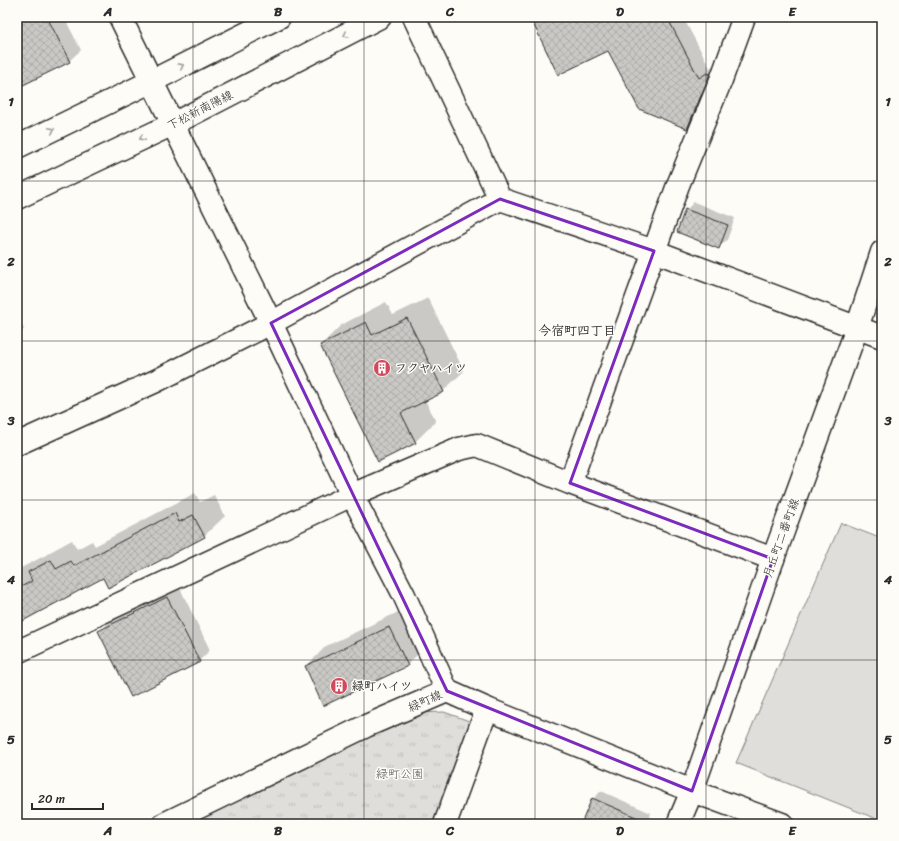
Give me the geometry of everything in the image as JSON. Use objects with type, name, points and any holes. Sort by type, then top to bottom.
[{"type":"street","points":[[120,17],[271,323],[352,495],[404,595],[447,691]]},
{"type":"street","points":[[17,147],[279,17]]},
{"type":"street","name":"下松新南陽線","points":[[17,198],[173,124],[380,17]]},
{"type":"street","points":[[414,17],[500,199],[654,251],[882,337]]},
{"type":"street","points":[[570,483],[678,185],[721,80],[744,17]]},
{"type":"street","points":[[17,444],[156,381],[271,323],[500,199]]},
{"type":"street","name":"月丘町二番町線","points":[[678,824],[692,791],[857,328],[882,252]]},
{"type":"street","points":[[17,652],[352,495],[459,448],[477,445],[570,483],[774,558]]},
{"type":"street","name":"緑町線","points":[[164,824],[366,726],[447,691],[487,709],[692,791],[782,824]]},
{"type":"street","points":[[444,824],[487,709]]},
{"type":"highlighted area","points":[[500,199],[654,251],[570,483],[773,559],[692,791],[447,691],[271,323]]},
{"type":"green space","points":[[841,523],[882,539],[882,821],[736,763]]},
{"type":"green space","name":"緑町公園","points":[[444,712],[472,722],[433,824],[177,824],[418,713]]},
{"type":"building","points":[[17,17],[47,17],[70,62],[17,88]]},
{"type":"building","points":[[530,17],[667,17],[699,78],[707,73],[710,74],[687,129],[639,109],[608,51],[558,75]]},
{"type":"building","points":[[685,209],[728,225],[719,249],[677,232]]},
{"type":"building","name":"フクヤハイツ","points":[[407,318],[444,392],[401,413],[416,443],[378,462],[320,345],[366,322],[372,335]]},
{"type":"building","points":[[175,513],[179,522],[193,515],[205,537],[108,588],[103,578],[17,624],[17,589],[32,581],[28,572],[51,560],[56,569],[71,561],[74,566]]},
{"type":"building","points":[[167,597],[200,662],[131,697],[98,631]]},
{"type":"building","name":"緑町ハイツ","points":[[389,627],[408,666],[323,706],[305,666]]},
{"type":"building","points":[[592,798],[652,824],[581,824]]},
{"type":"place","name":"フクヤハイツ","points":[[382,368]]},
{"type":"place","name":"緑町ハイツ","points":[[339,686]]},
{"type":"district","name":"今宿町四丁目","points":[[577,330]]}]
